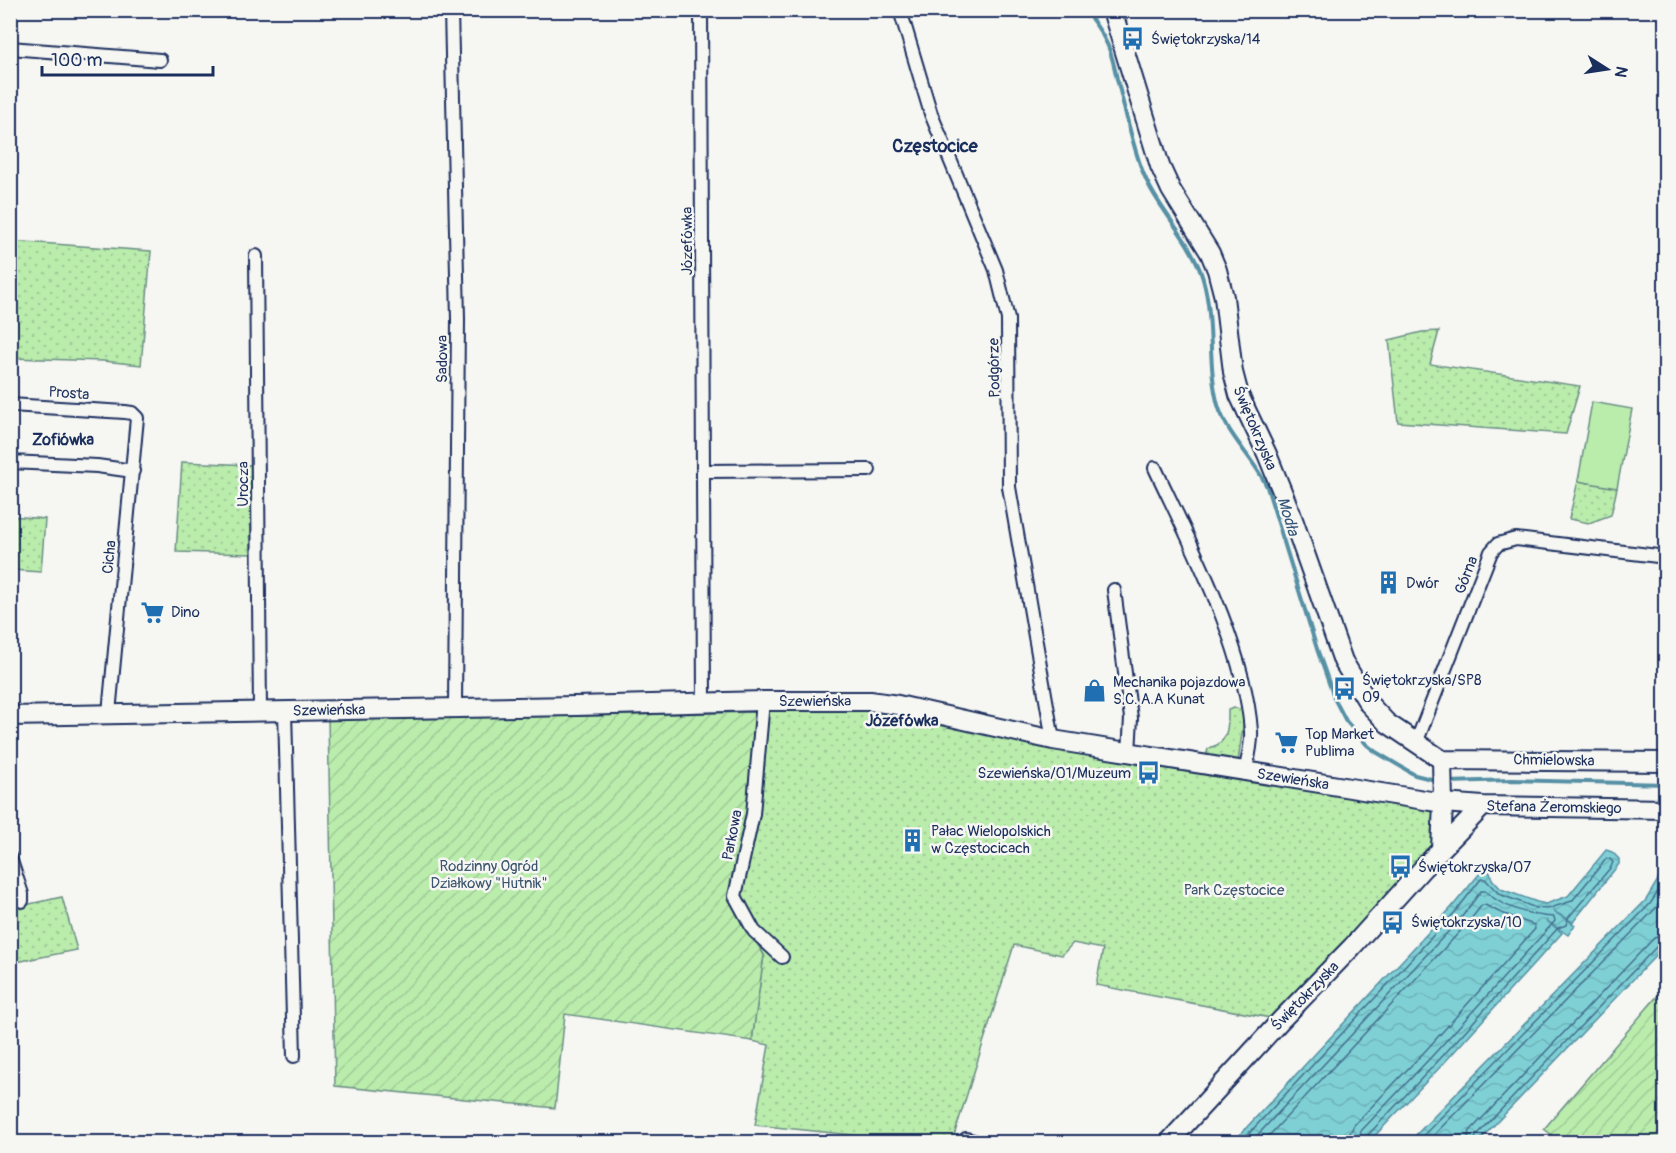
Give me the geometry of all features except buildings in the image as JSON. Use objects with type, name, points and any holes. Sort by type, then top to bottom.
[{"type":"street","name":"Sadowa","points":[[451,10],[458,319],[455,708]]},
{"type":"street","name":"Józefówka","points":[[701,10],[704,702]]},
{"type":"street","name":"Podgórze","points":[[900,10],[931,114],[996,270],[1008,319],[1009,488],[1053,740]]},
{"type":"street","name":"Świętokrzyska","points":[[1112,10],[1160,166],[1171,190],[1210,253],[1217,270],[1224,297],[1233,372],[1239,395],[1267,454],[1290,511],[1343,661],[1369,704],[1387,723],[1416,743],[1443,782]]},
{"type":"street","points":[[10,48],[160,60]]},
{"type":"street","name":"Urocza","points":[[256,256],[260,711]]},
{"type":"street","name":"Prosta","points":[[10,405],[125,412]]},
{"type":"street","name":"Cicha","points":[[109,713],[137,418],[132,413],[125,412]]},
{"type":"street","points":[[10,462],[97,466],[133,471]]},
{"type":"street","points":[[1155,468],[1194,551],[1236,657],[1248,702],[1251,734],[1245,772]]},
{"type":"street","points":[[703,471],[868,470]]},
{"type":"street","name":"Górna","points":[[1416,743],[1491,552],[1498,544],[1516,539],[1665,557]]},
{"type":"street","points":[[1114,590],[1131,718],[1128,753]]},
{"type":"street","name":"Parkowa","points":[[763,701],[753,814],[735,896],[754,931],[782,957]]},
{"type":"street","name":"Szewieńska","points":[[10,716],[704,702],[870,701],[898,705],[1053,740],[1245,772],[1443,782]]},
{"type":"street","name":"Szewieńska","points":[[285,711],[294,1056]]},
{"type":"street","name":"Chmielowska","points":[[1443,782],[1665,762]]},
{"type":"street","points":[[1441,849],[1443,782]]},
{"type":"street","name":"Stefana Żeromskiego","points":[[1443,782],[1483,806],[1665,809]]},
{"type":"street","name":"Świętokrzyska","points":[[1169,1143],[1281,1020],[1483,806]]},
{"type":"street","points":[[10,858],[22,894],[22,901]]},
{"type":"green space","points":[[11,241],[151,251],[141,365],[103,361],[11,358]]},
{"type":"green space","points":[[1439,331],[1430,364],[1580,386],[1566,434],[1398,422],[1389,340],[1422,332]]},
{"type":"green space","points":[[1592,402],[1632,409],[1617,488],[1578,481]]},
{"type":"green space","points":[[182,462],[251,465],[251,554],[176,552]]},
{"type":"green space","points":[[1578,481],[1617,488],[1611,515],[1589,523],[1569,519]]},
{"type":"green space","points":[[11,516],[45,519],[41,572],[11,570]]},
{"type":"green space","name":"Park Częstocice","points":[[763,701],[870,701],[1443,803],[1441,849],[1281,1020],[1096,985],[1103,949],[1073,943],[1062,955],[1014,945],[952,1142],[922,1142],[755,1125],[769,1045],[752,1041],[764,955],[731,900]]},
{"type":"green space","points":[[1242,709],[1244,719],[1238,762],[1206,756],[1208,749],[1217,745],[1224,738],[1228,710]]},
{"type":"green space","name":"Rodzinny Ogród Działkowy \"Hutnik\"","points":[[757,712],[748,811],[731,900],[764,955],[752,1041],[565,1014],[555,1108],[335,1086],[328,718]]},
{"type":"green space","points":[[62,897],[77,950],[11,963],[11,908]]},
{"type":"green space","points":[[1665,987],[1665,1142],[1561,1142],[1544,1129]]},
{"type":"water","points":[[1606,850],[1619,859],[1619,864],[1573,922],[1553,911],[1575,925],[1568,935],[1546,920],[1562,933],[1369,1142],[1233,1142],[1451,908],[1486,866],[1492,879],[1501,889],[1546,904],[1568,896]]},
{"type":"water","points":[[1665,868],[1665,946],[1478,1142],[1409,1142],[1646,900]]},
{"type":"waterway","name":"Modła","points":[[1084,10],[1098,28],[1109,49],[1134,146],[1147,181],[1187,244],[1200,270],[1208,303],[1212,371],[1218,405],[1228,427],[1262,476],[1267,487],[1335,700],[1346,721],[1367,745],[1415,775],[1439,781]]},
{"type":"waterway","name":"Modła","points":[[1449,782],[1512,780],[1666,784]]},
{"type":"place","name":"Świętokrzyska/14","points":[[1133,39]]},
{"type":"place","name":"Dwór","points":[[1388,583]]},
{"type":"place","name":"Dino","points":[[153,612]]},
{"type":"place","name":"Świętokrzyska/SP8 09","points":[[1344,689]]},
{"type":"place","name":"Mechanika pojazdowa S.C. A.A Kunat","points":[[1095,691]]},
{"type":"place","name":"Top Market Publima","points":[[1287,743]]},
{"type":"place","name":"Szewieńska/01/Muzeum","points":[[1149,773]]},
{"type":"place","name":"Pałac Wielopolskich w Częstocicach","points":[[913,840]]},
{"type":"place","name":"Świętokrzyska/07","points":[[1400,867]]},
{"type":"place","name":"Świętokrzyska/10","points":[[1393,922]]},
{"type":"district","name":"Częstocice","points":[[935,146]]},
{"type":"district","name":"Zofiówka","points":[[63,439]]},
{"type":"district","name":"Józefówka","points":[[902,720]]}]
